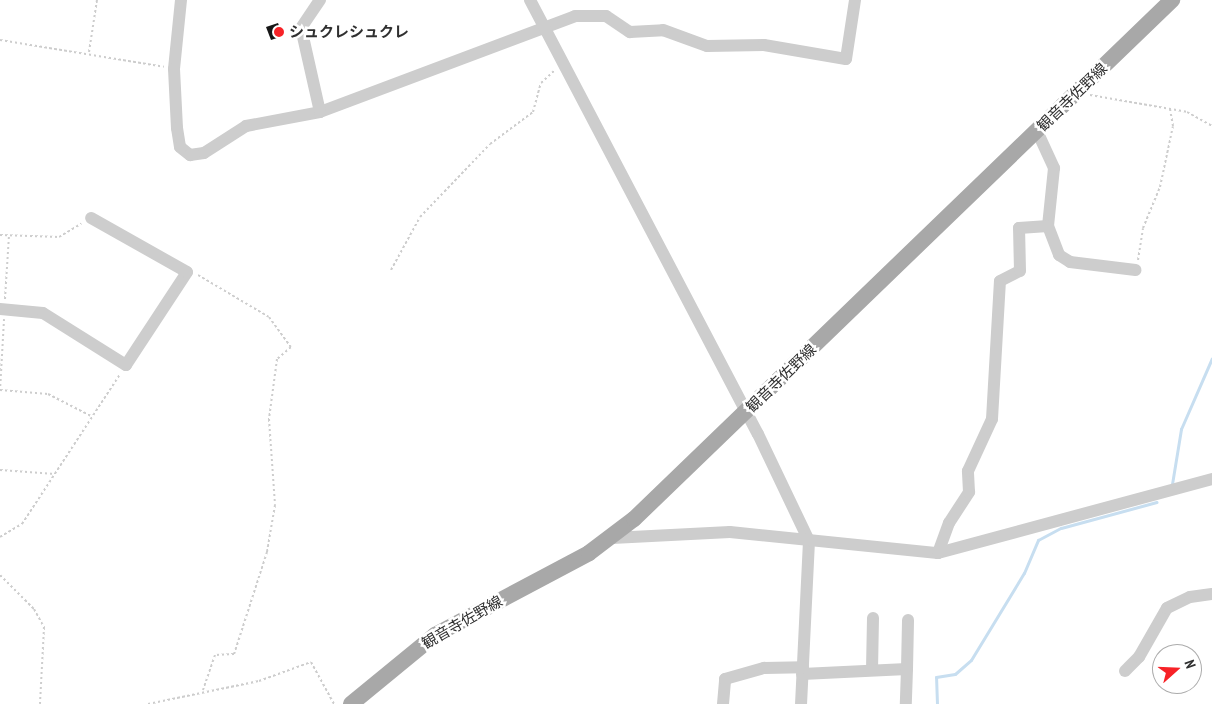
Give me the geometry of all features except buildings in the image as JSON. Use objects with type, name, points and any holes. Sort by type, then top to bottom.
[{"type":"main road","name":"観音寺佐野線","points":[[351,704],[435,635],[612,538],[746,412],[1172,0]]},
{"type":"street","points":[[181,0],[174,69],[180,147],[190,155],[204,154],[246,126],[320,112],[476,56],[543,26],[575,16],[606,16],[630,32],[663,30],[707,46],[764,45],[846,59],[855,0]]},
{"type":"street","points":[[320,0],[301,28],[320,112]]},
{"type":"street","points":[[530,0],[561,64],[746,412],[809,541],[800,704]]},
{"type":"street","points":[[1037,131],[1054,168],[1048,226],[1059,255],[1070,262],[1136,270]]},
{"type":"street","points":[[2,309],[43,313],[126,365],[187,272],[91,218]]},
{"type":"street","points":[[938,553],[948,524],[969,492],[968,471],[992,419],[1000,281],[1020,271],[1019,228],[1048,226]]},
{"type":"street","points":[[612,538],[730,532],[938,553],[1212,479]]},
{"type":"street","points":[[1125,671],[1139,657],[1167,608],[1190,597],[1212,594]]},
{"type":"street","points":[[872,670],[873,618]]},
{"type":"street","points":[[906,704],[908,620]]},
{"type":"street","points":[[723,704],[724,679],[764,668],[802,670],[907,668]]},
{"type":"path","points":[[89,52],[97,0]]},
{"type":"path","points":[[0,40],[89,52],[174,69]]},
{"type":"path","points":[[391,270],[420,217],[490,144],[533,112],[541,83],[561,64]]},
{"type":"path","points":[[1076,93],[1170,109],[1212,126]]},
{"type":"path","points":[[1136,270],[1143,228],[1160,187],[1173,126],[1170,109]]},
{"type":"path","points":[[0,235],[59,237],[91,218]]},
{"type":"path","points":[[9,235],[2,309],[0,391],[48,394],[91,416]]},
{"type":"path","points":[[187,272],[211,280],[269,317],[291,347],[277,359],[269,419],[275,505],[266,552],[234,654],[215,655],[203,690]]},
{"type":"path","points":[[0,537],[22,524],[126,365]]},
{"type":"path","points":[[0,470],[54,474]]},
{"type":"path","points":[[0,575],[34,609],[44,627],[40,704]]},
{"type":"path","points":[[148,704],[203,690],[259,681],[311,662],[334,704]]},
{"type":"waterway","points":[[1172,484],[1181,429],[1212,358]]},
{"type":"waterway","points":[[937,704],[936,677],[955,674],[971,660],[1024,573],[1038,540],[1061,528],[1157,502]]},
{"type":"place","name":"シュクレシュクレ","points":[[279,32]]}]
